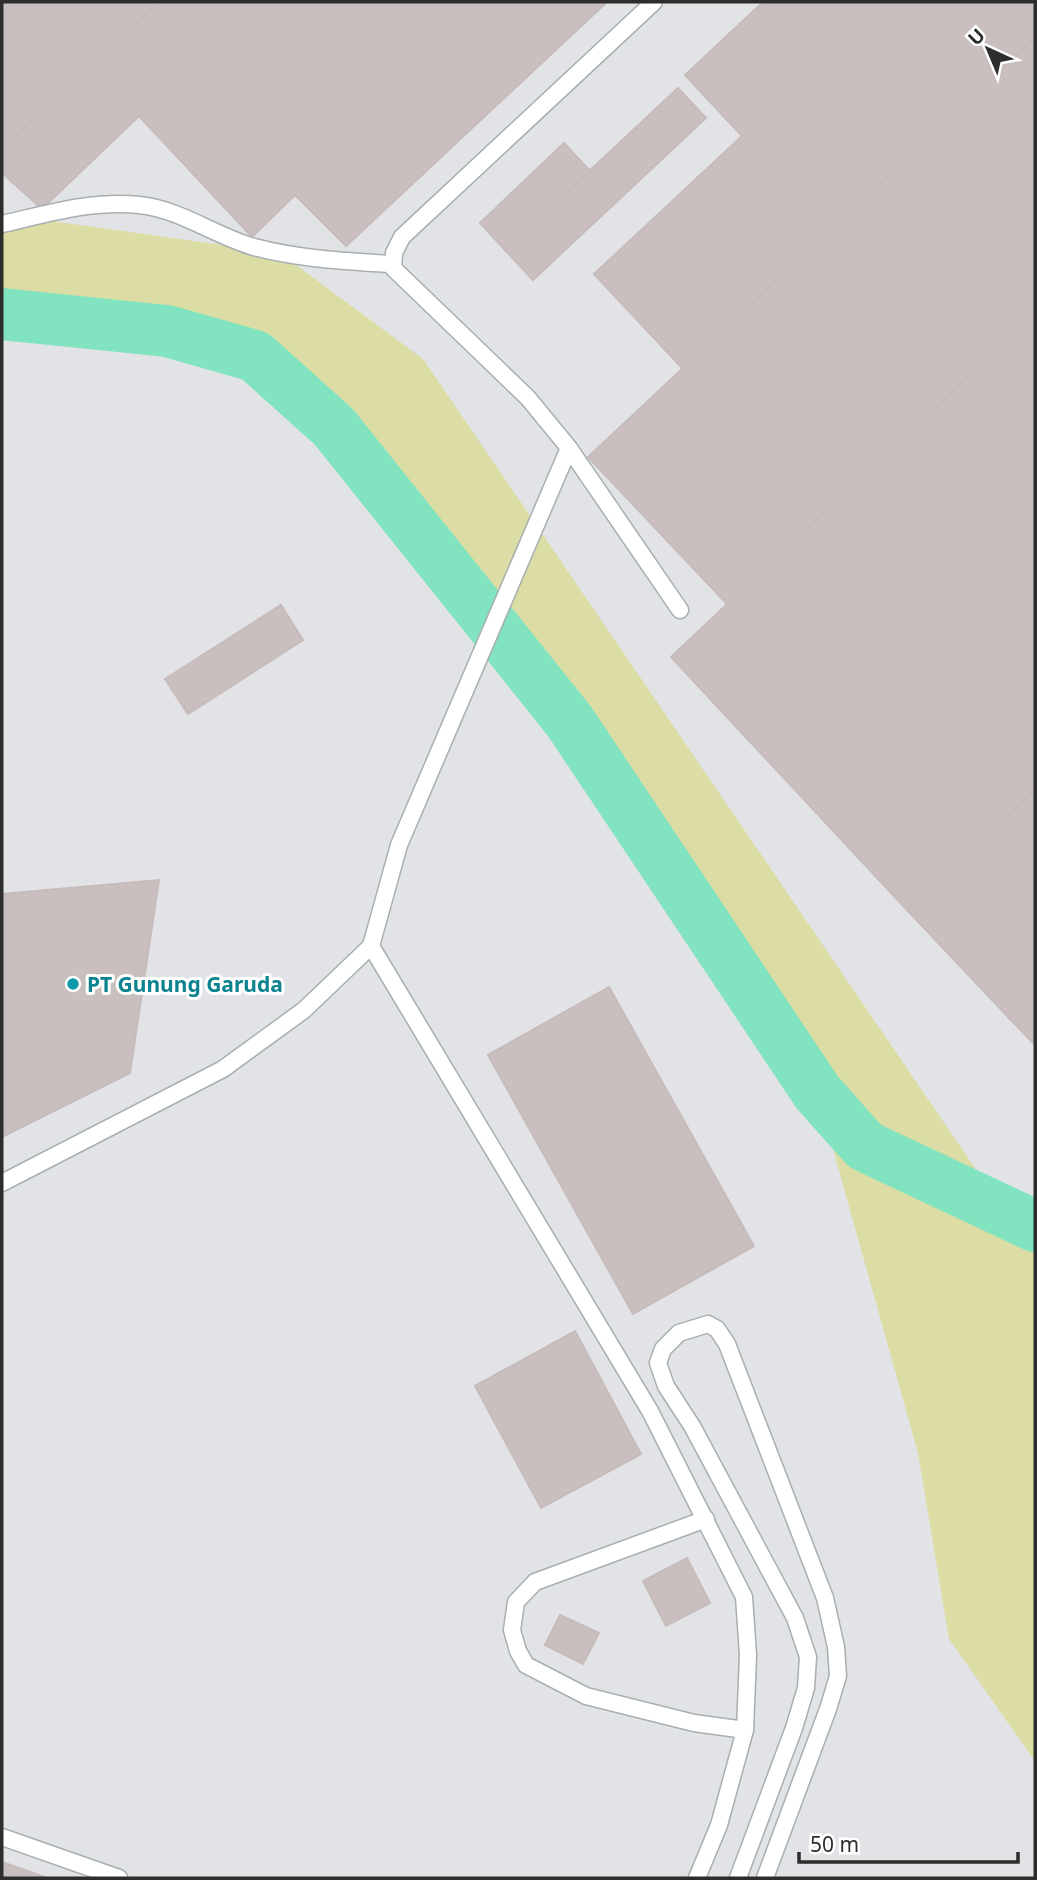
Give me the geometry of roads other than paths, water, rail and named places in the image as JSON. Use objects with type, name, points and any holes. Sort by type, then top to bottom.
[{"type":"lane","points":[[391,264],[402,237],[654,2]]},
{"type":"lane","points":[[2,224],[95,204],[141,205],[190,220],[251,246],[310,259],[391,264],[528,398],[569,448],[680,610]]},
{"type":"lane","points":[[2,1183],[223,1069],[304,1010],[371,946],[399,845],[569,448]]},
{"type":"lane","points":[[371,946],[650,1411],[744,1597],[748,1655],[745,1730],[719,1825],[697,1878]]},
{"type":"lane","points":[[738,1878],[806,1688],[808,1657],[795,1618],[692,1426],[666,1386],[658,1363],[663,1349],[679,1333],[708,1324],[717,1329],[727,1344],[825,1598],[836,1647],[838,1676],[828,1709],[765,1878]]},
{"type":"lane","points":[[706,1519],[535,1582],[516,1602],[512,1630],[518,1651],[526,1665],[586,1696],[694,1723],[745,1730]]},
{"type":"lane","points":[[2,1837],[119,1878]]},
{"type":"waterway","points":[[2,314],[167,331],[255,356],[334,427],[570,722],[817,1092],[865,1146],[1035,1226]]},
{"type":"place","name":"PT Gunung Garuda","points":[[73,984]]}]
